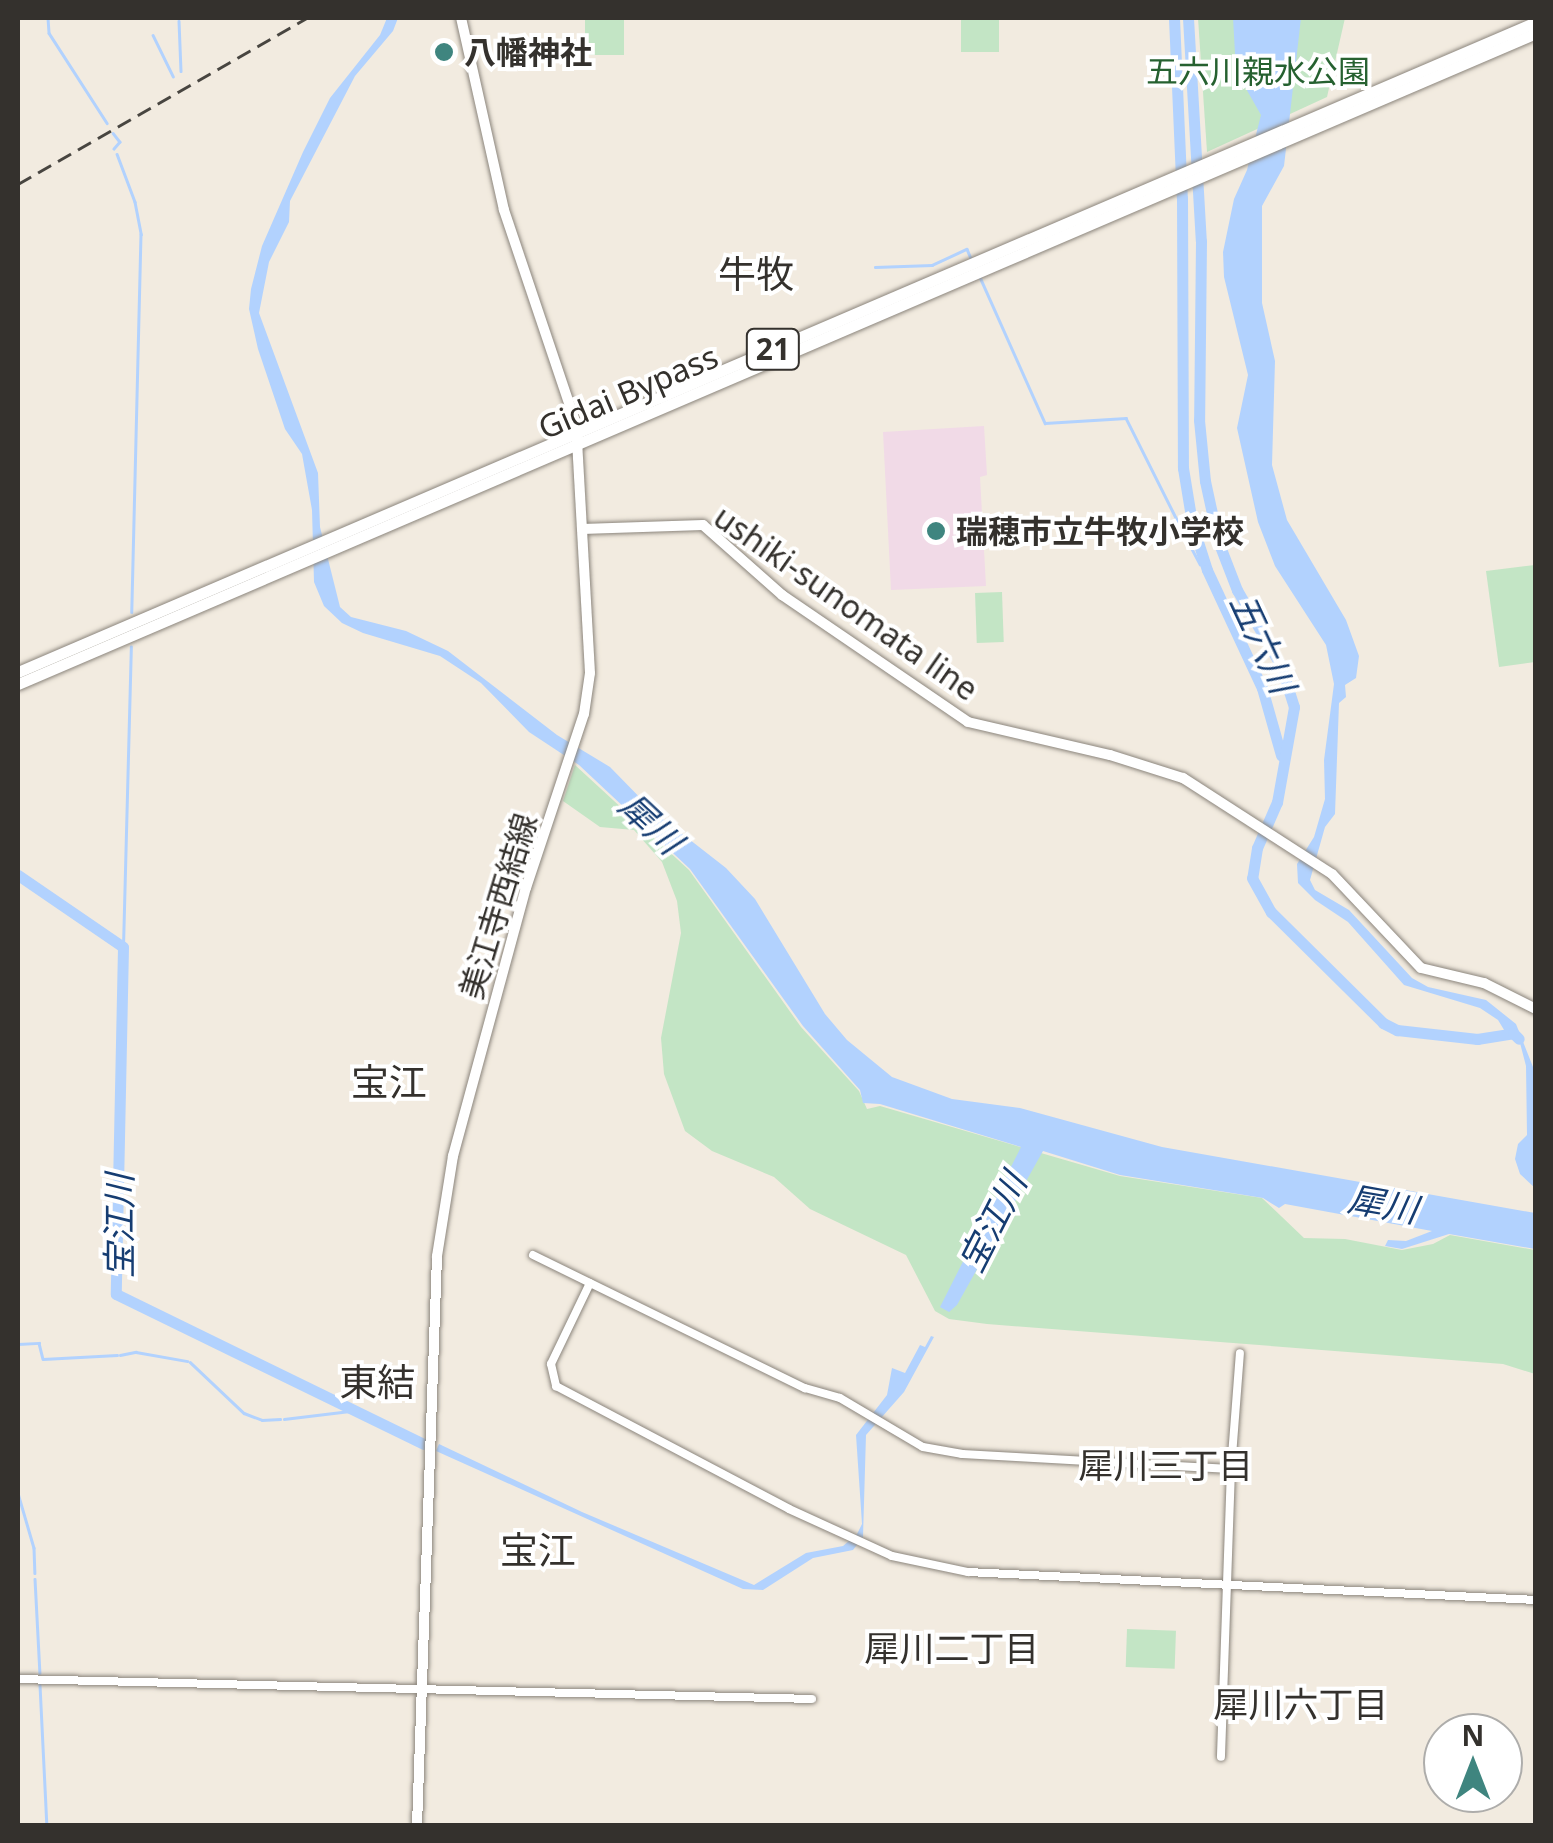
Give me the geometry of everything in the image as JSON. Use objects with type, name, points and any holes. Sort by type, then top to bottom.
[{"type":"highway","name":"Gidai Bypass","points":[[1318,121],[1536,22]]},
{"type":"highway","name":"Gidai Bypass","points":[[18,672],[577,439],[1318,121],[1536,33]]},
{"type":"highway","name":"Gidai Bypass","points":[[18,684],[270,569]]},
{"type":"main road","name":"美江寺西結線","points":[[416,1826],[436,1256],[453,1156],[526,888],[576,739],[590,673],[577,439],[504,210],[461,18]]},
{"type":"main road","name":"ushiki-sunomata line","points":[[582,528],[704,525],[782,594],[968,722],[1159,768],[1209,792],[1332,874],[1421,968],[1503,989],[1536,1008]]},
{"type":"street","points":[[533,1255],[867,1414],[923,1447],[962,1454],[1231,1468]]},
{"type":"street","points":[[590,1283],[550,1364],[556,1386],[864,1546],[920,1564],[968,1572],[1536,1600]]},
{"type":"street","points":[[1221,1758],[1231,1468],[1240,1353]]},
{"type":"street","points":[[18,1679],[812,1699]]},
{"type":"shaded area","name":"瑞穂市立牛牧小学校","points":[[984,426],[987,475],[980,477],[986,586],[891,590],[883,432]]},
{"type":"green space","points":[[585,18],[624,18],[624,55],[585,55]]},
{"type":"green space","points":[[961,18],[999,18],[999,52],[961,52]]},
{"type":"green space","name":"五六川親水公園","points":[[1198,18],[1345,18],[1327,97],[1207,152]]},
{"type":"green space","points":[[1535,565],[1535,662],[1499,667],[1486,571]]},
{"type":"green space","points":[[1002,592],[1004,642],[977,643],[975,593]]},
{"type":"green space","points":[[575,765],[689,870],[801,1027],[859,1091],[867,1109],[880,1106],[1120,1176],[1262,1198],[1304,1238],[1345,1239],[1402,1250],[1433,1244],[1450,1235],[1535,1250],[1535,1374],[1503,1364],[987,1324],[949,1319],[935,1311],[906,1255],[810,1209],[774,1177],[712,1151],[685,1131],[664,1074],[661,1038],[681,933],[677,901],[662,862],[634,830],[600,827],[563,801]]},
{"type":"green space","points":[[1127,1629],[1176,1631],[1175,1669],[1126,1667]]},
{"type":"water","name":"犀川","points":[[387,18],[398,18],[393,31],[355,76],[290,201],[289,222],[269,262],[259,313],[318,473],[320,527],[340,607],[351,617],[406,631],[448,651],[557,735],[610,767],[653,811],[726,868],[755,899],[825,1014],[847,1040],[892,1077],[952,1099],[1020,1108],[1162,1147],[1535,1213],[1535,1249],[1449,1234],[1402,1249],[1385,1246],[1388,1240],[1406,1241],[1432,1231],[1285,1204],[1279,1208],[1263,1198],[1120,1175],[1043,1151],[957,1305],[949,1312],[940,1307],[1021,1147],[880,1104],[863,1103],[860,1090],[803,1026],[690,869],[579,765],[529,732],[481,683],[440,656],[363,633],[342,623],[324,606],[314,582],[312,510],[302,454],[285,429],[258,349],[249,309],[251,289],[262,246],[330,98],[380,35]]},
{"type":"water","points":[[1233,18],[1301,18],[1284,166],[1262,206],[1262,303],[1275,361],[1272,465],[1287,520],[1346,620],[1359,656],[1356,678],[1345,685],[1346,697],[1339,703],[1335,814],[1325,827],[1310,880],[1315,890],[1349,910],[1412,978],[1428,987],[1486,1000],[1516,1024],[1535,1072],[1535,1188],[1520,1174],[1515,1159],[1518,1144],[1527,1135],[1526,1066],[1520,1043],[1509,1038],[1498,1020],[1480,1008],[1404,985],[1348,922],[1298,883],[1297,864],[1314,837],[1325,799],[1324,760],[1334,684],[1326,645],[1275,566],[1258,522],[1237,428],[1248,375],[1224,277],[1223,252],[1234,199],[1247,170],[1261,115],[1236,71]]},
{"type":"water","name":"宝江川","points":[[934,1337],[904,1392],[866,1435],[863,1537],[853,1550],[813,1558],[763,1590],[743,1589],[436,1451],[439,1444],[582,1512],[754,1585],[806,1553],[843,1546],[857,1534],[862,1524],[856,1435],[887,1395],[892,1368],[905,1373],[920,1345],[925,1347]]},
{"type":"waterway","points":[[48,18],[49,33],[107,123]]},
{"type":"waterway","points":[[1174,18],[1182,198],[1183,468],[1192,523],[1207,570],[1262,688],[1281,755]]},
{"type":"waterway","name":"五六川","points":[[1188,18],[1201,241],[1199,420],[1205,481],[1218,541],[1237,590],[1281,666],[1294,707],[1277,802],[1257,848],[1252,878],[1271,912],[1383,1023],[1397,1030],[1477,1039],[1513,1033],[1519,1039]]},
{"type":"waterway","points":[[179,21],[181,71]]},
{"type":"waterway","points":[[153,35],[173,76]]},
{"type":"waterway","points":[[113,133],[120,142],[114,149]]},
{"type":"waterway","points":[[117,154],[135,202],[141,234],[132,612]]},
{"type":"waterway","points":[[875,267],[932,265],[967,249],[972,261]]},
{"type":"waterway","points":[[980,277],[1045,423],[1126,418],[1200,564],[1204,562]]},
{"type":"waterway","points":[[123,947],[131,647]]},
{"type":"waterway","name":"宝江川","points":[[18,875],[123,947],[116,1294],[423,1444]]},
{"type":"waterway","points":[[18,1344],[39,1343],[43,1359],[117,1355]]},
{"type":"waterway","points":[[120,1355],[136,1352],[187,1361]]},
{"type":"waterway","points":[[190,1362],[244,1413],[262,1420],[280,1419]]},
{"type":"waterway","points":[[284,1419],[350,1411]]},
{"type":"waterway","points":[[18,1493],[34,1548],[35,1573]]},
{"type":"waterway","points":[[35,1579],[40,1673]]},
{"type":"waterway","points":[[40,1685],[47,1826]]},
{"type":"railway","points":[[18,184],[307,18]]},
{"type":"place","name":"八幡神社","points":[[444,52]]},
{"type":"place","name":"瑞穂市立牛牧小学校","points":[[936,531]]},
{"type":"district","name":"牛牧","points":[[756,274]]},
{"type":"district","name":"宝江","points":[[389,1082]]},
{"type":"district","name":"東結","points":[[377,1382]]},
{"type":"district","name":"犀川三丁目","points":[[1166,1465]]},
{"type":"district","name":"宝江","points":[[538,1550]]},
{"type":"district","name":"犀川二丁目","points":[[952,1648]]},
{"type":"district","name":"犀川六丁目","points":[[1301,1704]]}]
